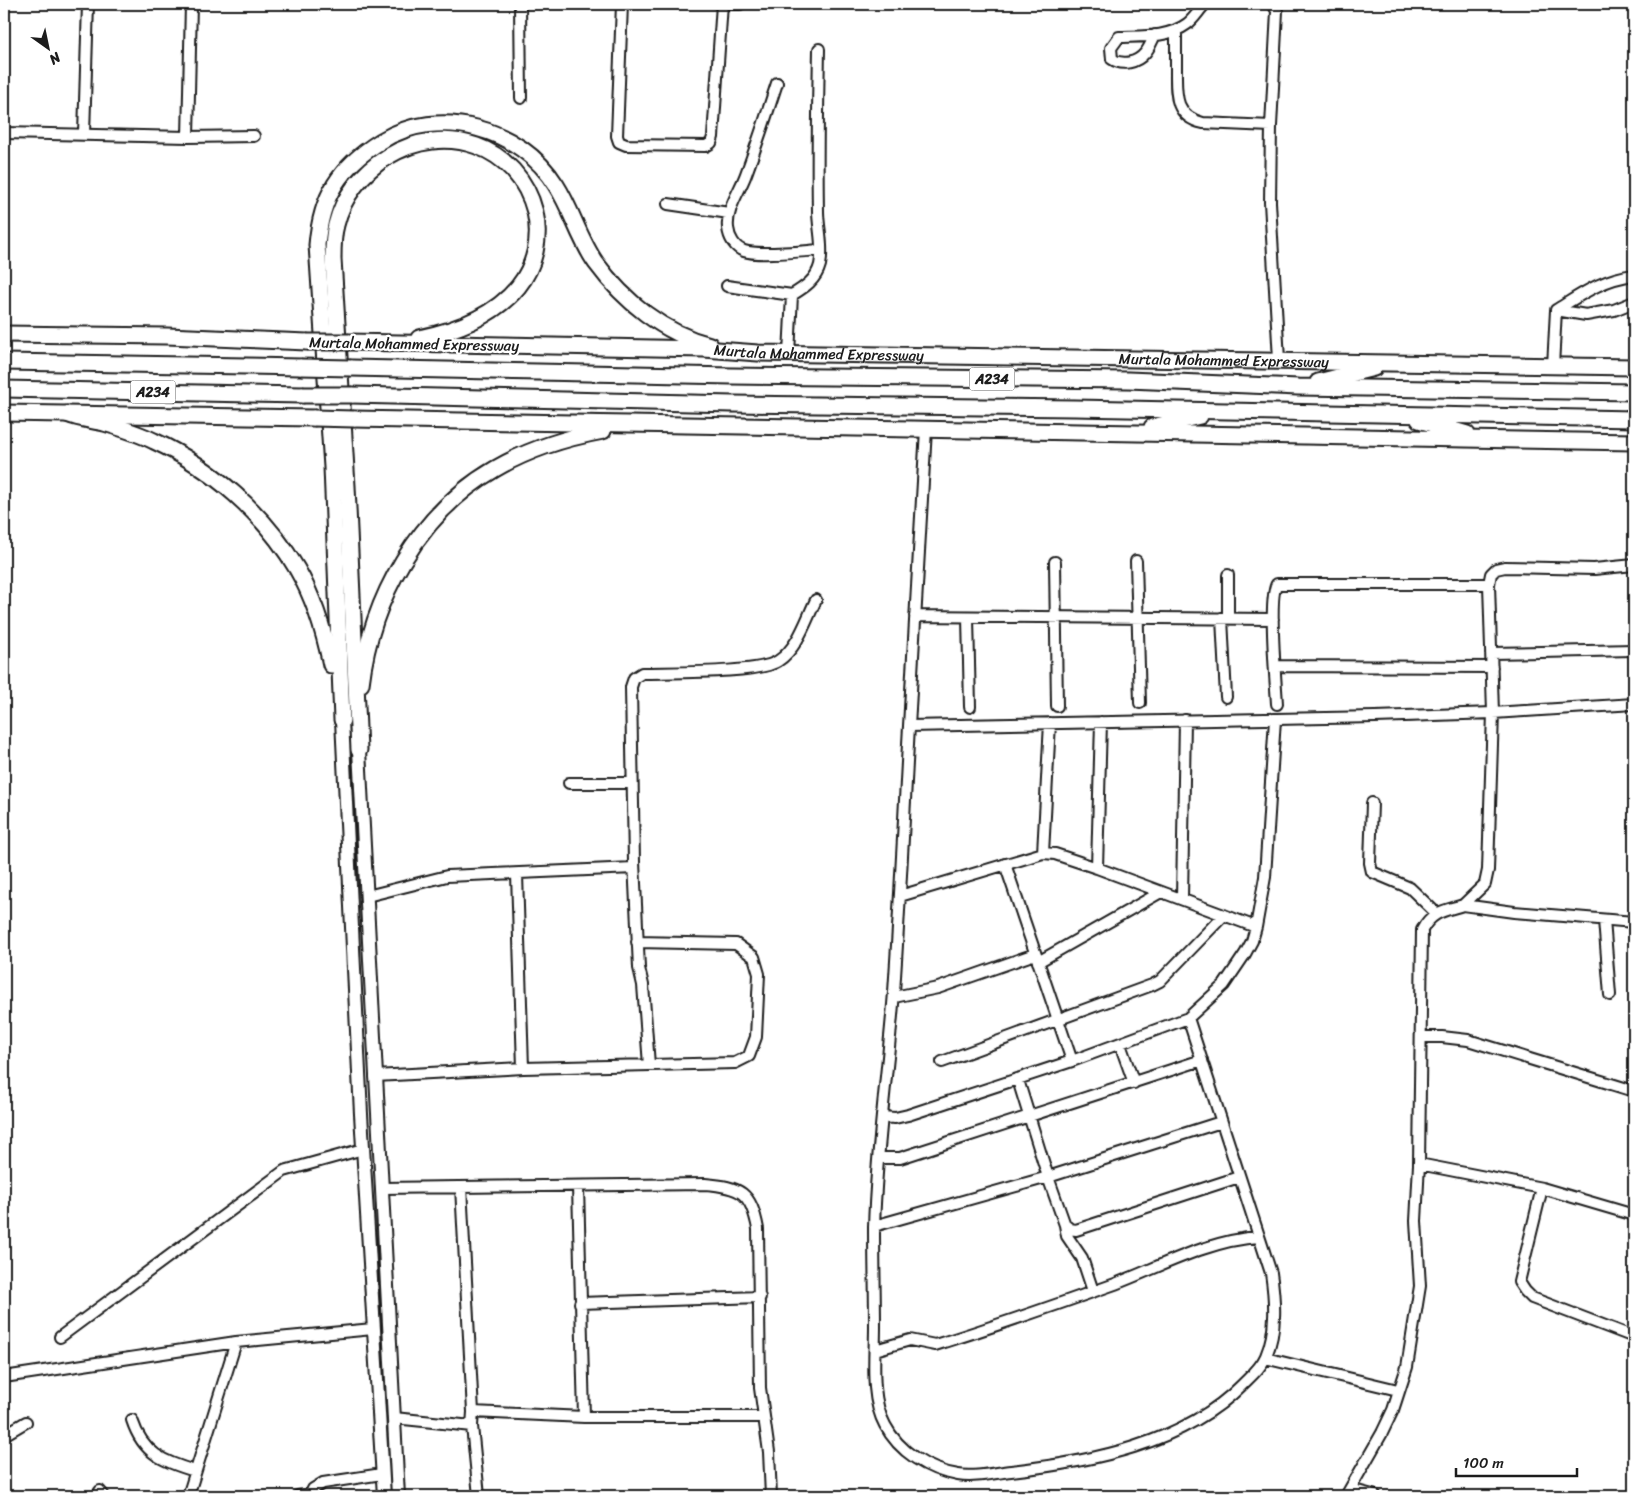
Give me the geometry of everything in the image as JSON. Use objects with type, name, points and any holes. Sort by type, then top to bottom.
[{"type":"highway","points":[[342,720],[332,467],[317,245],[319,222],[325,201],[336,182],[352,162],[387,137],[406,129],[426,125],[464,124],[500,137],[518,146],[546,171],[556,186],[595,262],[641,311],[660,324],[700,342],[723,348],[758,353]]},
{"type":"highway","points":[[359,750],[347,486],[332,258],[336,225],[346,199],[365,173],[378,162],[406,148],[435,140],[450,140],[480,146],[506,162],[526,186],[533,202],[538,234],[533,260],[527,273],[518,287],[508,297],[478,318],[448,331],[408,341],[382,343]]},
{"type":"highway","name":"Murtala Mohammed Expressway","points":[[4,334],[167,336],[307,342],[704,349],[789,354],[1279,360],[1634,367]]},
{"type":"highway","points":[[1048,357],[1128,380]]},
{"type":"highway","name":"Murtala Mohammed Expressway","points":[[4,362],[722,375],[1128,380],[1298,387],[1634,392]]},
{"type":"highway","points":[[1298,387],[1394,362]]},
{"type":"highway","name":"A234","points":[[4,389],[724,404],[1225,410],[1634,419]]},
{"type":"highway","points":[[1128,432],[1225,410]]},
{"type":"highway","points":[[4,413],[648,426],[1128,432],[1634,442]]},
{"type":"highway","points":[[67,414],[129,430],[182,456],[214,478],[257,516],[278,541],[297,569],[311,597],[321,622],[342,720]]},
{"type":"highway","points":[[1401,415],[1485,439]]},
{"type":"highway","points":[[359,750],[359,705],[362,675],[378,616],[401,562],[430,524],[449,504],[473,484],[519,456],[574,436],[648,426]]},
{"type":"main road","points":[[342,720],[363,1149],[384,1496]]},
{"type":"main road","points":[[359,750],[398,1496]]},
{"type":"street","points":[[84,134],[88,4]]},
{"type":"street","points":[[188,137],[191,4]]},
{"type":"street","points":[[520,4],[521,98]]},
{"type":"street","points":[[622,4],[617,136],[619,142],[626,145],[706,146],[711,143],[713,137],[720,4],[740,4]]},
{"type":"street","points":[[1155,35],[1176,30],[1189,23],[1205,4]]},
{"type":"street","points":[[1273,4],[1277,11],[1270,126],[1270,202],[1279,360]]},
{"type":"street","points":[[1176,30],[1176,94],[1181,110],[1197,122],[1270,126]]},
{"type":"street","points":[[727,286],[792,294],[806,287],[815,277],[820,264],[821,250],[818,212],[819,49]]},
{"type":"street","points":[[777,83],[745,177],[730,213],[728,228],[732,241],[737,248],[745,252],[821,250]]},
{"type":"street","points":[[4,133],[188,137],[254,136]]},
{"type":"street","points":[[668,204],[730,213]]},
{"type":"street","points":[[1556,310],[1597,284],[1618,277],[1634,275]]},
{"type":"street","points":[[789,354],[792,294]]},
{"type":"street","points":[[1556,310],[1586,315],[1614,310],[1634,302]]},
{"type":"street","points":[[1553,366],[1556,310]]},
{"type":"street","points":[[926,429],[894,997],[882,1117],[874,1226],[877,1403],[884,1425],[904,1449],[923,1464],[951,1473],[969,1476],[1059,1466],[1106,1455],[1154,1439],[1196,1421],[1234,1394],[1257,1371],[1266,1358],[1274,1328],[1271,1273],[1188,1018]]},
{"type":"street","points":[[1136,561],[1140,703]]},
{"type":"street","points":[[1055,562],[1057,706]]},
{"type":"street","points":[[1463,905],[1484,884],[1488,870],[1493,713],[1491,574],[1505,567],[1594,569],[1634,565]]},
{"type":"street","points":[[1226,697],[1225,618],[1228,575]]},
{"type":"street","points":[[1277,704],[1273,619],[1274,587],[1281,583],[1490,584]]},
{"type":"street","points":[[649,1065],[643,985],[639,968],[634,868],[631,687],[634,678],[642,673],[730,670],[771,665],[780,660],[797,640],[816,600]]},
{"type":"street","points":[[915,616],[1273,619]]},
{"type":"street","points":[[968,617],[970,707]]},
{"type":"street","points":[[1491,653],[1634,650]]},
{"type":"street","points":[[1275,666],[1492,667]]},
{"type":"street","points":[[909,726],[1493,713],[1634,704]]},
{"type":"street","points":[[882,1117],[895,1118],[908,1115],[1018,1080],[1188,1018],[1224,984],[1235,970],[1252,941],[1256,928],[1265,877],[1275,719]]},
{"type":"street","points":[[1182,899],[1185,720]]},
{"type":"street","points":[[1097,868],[1101,722]]},
{"type":"street","points":[[1043,853],[1050,723]]},
{"type":"street","points":[[569,783],[632,783]]},
{"type":"street","points":[[1372,803],[1370,863],[1372,872],[1410,888],[1436,913]]},
{"type":"street","points":[[900,896],[1043,853],[1055,854],[1182,899],[1256,928]]},
{"type":"street","points":[[1005,864],[1072,1061]]},
{"type":"street","points":[[367,896],[447,876],[634,868]]},
{"type":"street","points":[[517,874],[523,1068]]},
{"type":"street","points":[[894,997],[938,988],[1036,958],[1161,892]]},
{"type":"street","points":[[1376,1496],[1348,1493],[1393,1410],[1398,1390],[1408,1367],[1420,1286],[1416,1221],[1419,1164],[1422,930],[1427,920],[1436,913],[1463,905],[1514,912],[1634,922]]},
{"type":"street","points":[[942,1062],[1152,986],[1224,916]]},
{"type":"street","points":[[1604,920],[1610,995]]},
{"type":"street","points":[[376,1076],[523,1068],[735,1064],[749,1056],[756,1037],[759,974],[754,957],[736,944],[638,942]]},
{"type":"street","points":[[1421,1037],[1468,1040],[1634,1091]]},
{"type":"street","points":[[1120,1044],[1134,1082]]},
{"type":"street","points":[[879,1158],[900,1158],[1202,1060]]},
{"type":"street","points":[[1018,1080],[1067,1236],[1082,1258],[1093,1291]]},
{"type":"street","points":[[874,1226],[1048,1177],[1221,1122]]},
{"type":"street","points":[[60,1337],[284,1171],[363,1149]]},
{"type":"street","points":[[1419,1164],[1542,1188],[1634,1215]]},
{"type":"street","points":[[1065,1225],[1070,1229],[1076,1230],[1240,1176]]},
{"type":"street","points":[[382,1188],[705,1184],[728,1186],[740,1191],[748,1199],[755,1214],[758,1229],[760,1388],[769,1452],[771,1496]]},
{"type":"street","points":[[578,1186],[584,1417]]},
{"type":"street","points":[[461,1187],[473,1412],[472,1426],[479,1496]]},
{"type":"street","points":[[1542,1188],[1519,1282],[1524,1291],[1532,1298],[1634,1337]]},
{"type":"street","points":[[875,1350],[910,1340],[935,1345],[1093,1291],[1220,1242],[1259,1237]]},
{"type":"street","points":[[580,1303],[760,1297]]},
{"type":"street","points":[[4,1377],[236,1342],[373,1329]]},
{"type":"street","points":[[188,1496],[236,1342]]},
{"type":"street","points":[[1266,1358],[1398,1390]]},
{"type":"street","points":[[473,1412],[584,1417],[764,1417]]},
{"type":"street","points":[[394,1418],[472,1426]]},
{"type":"street","points":[[132,1420],[136,1432],[150,1451],[169,1463],[195,1471]]},
{"type":"street","points":[[4,1435],[26,1422]]},
{"type":"street","points":[[298,1496],[311,1494],[313,1488],[324,1483],[382,1474]]}]
